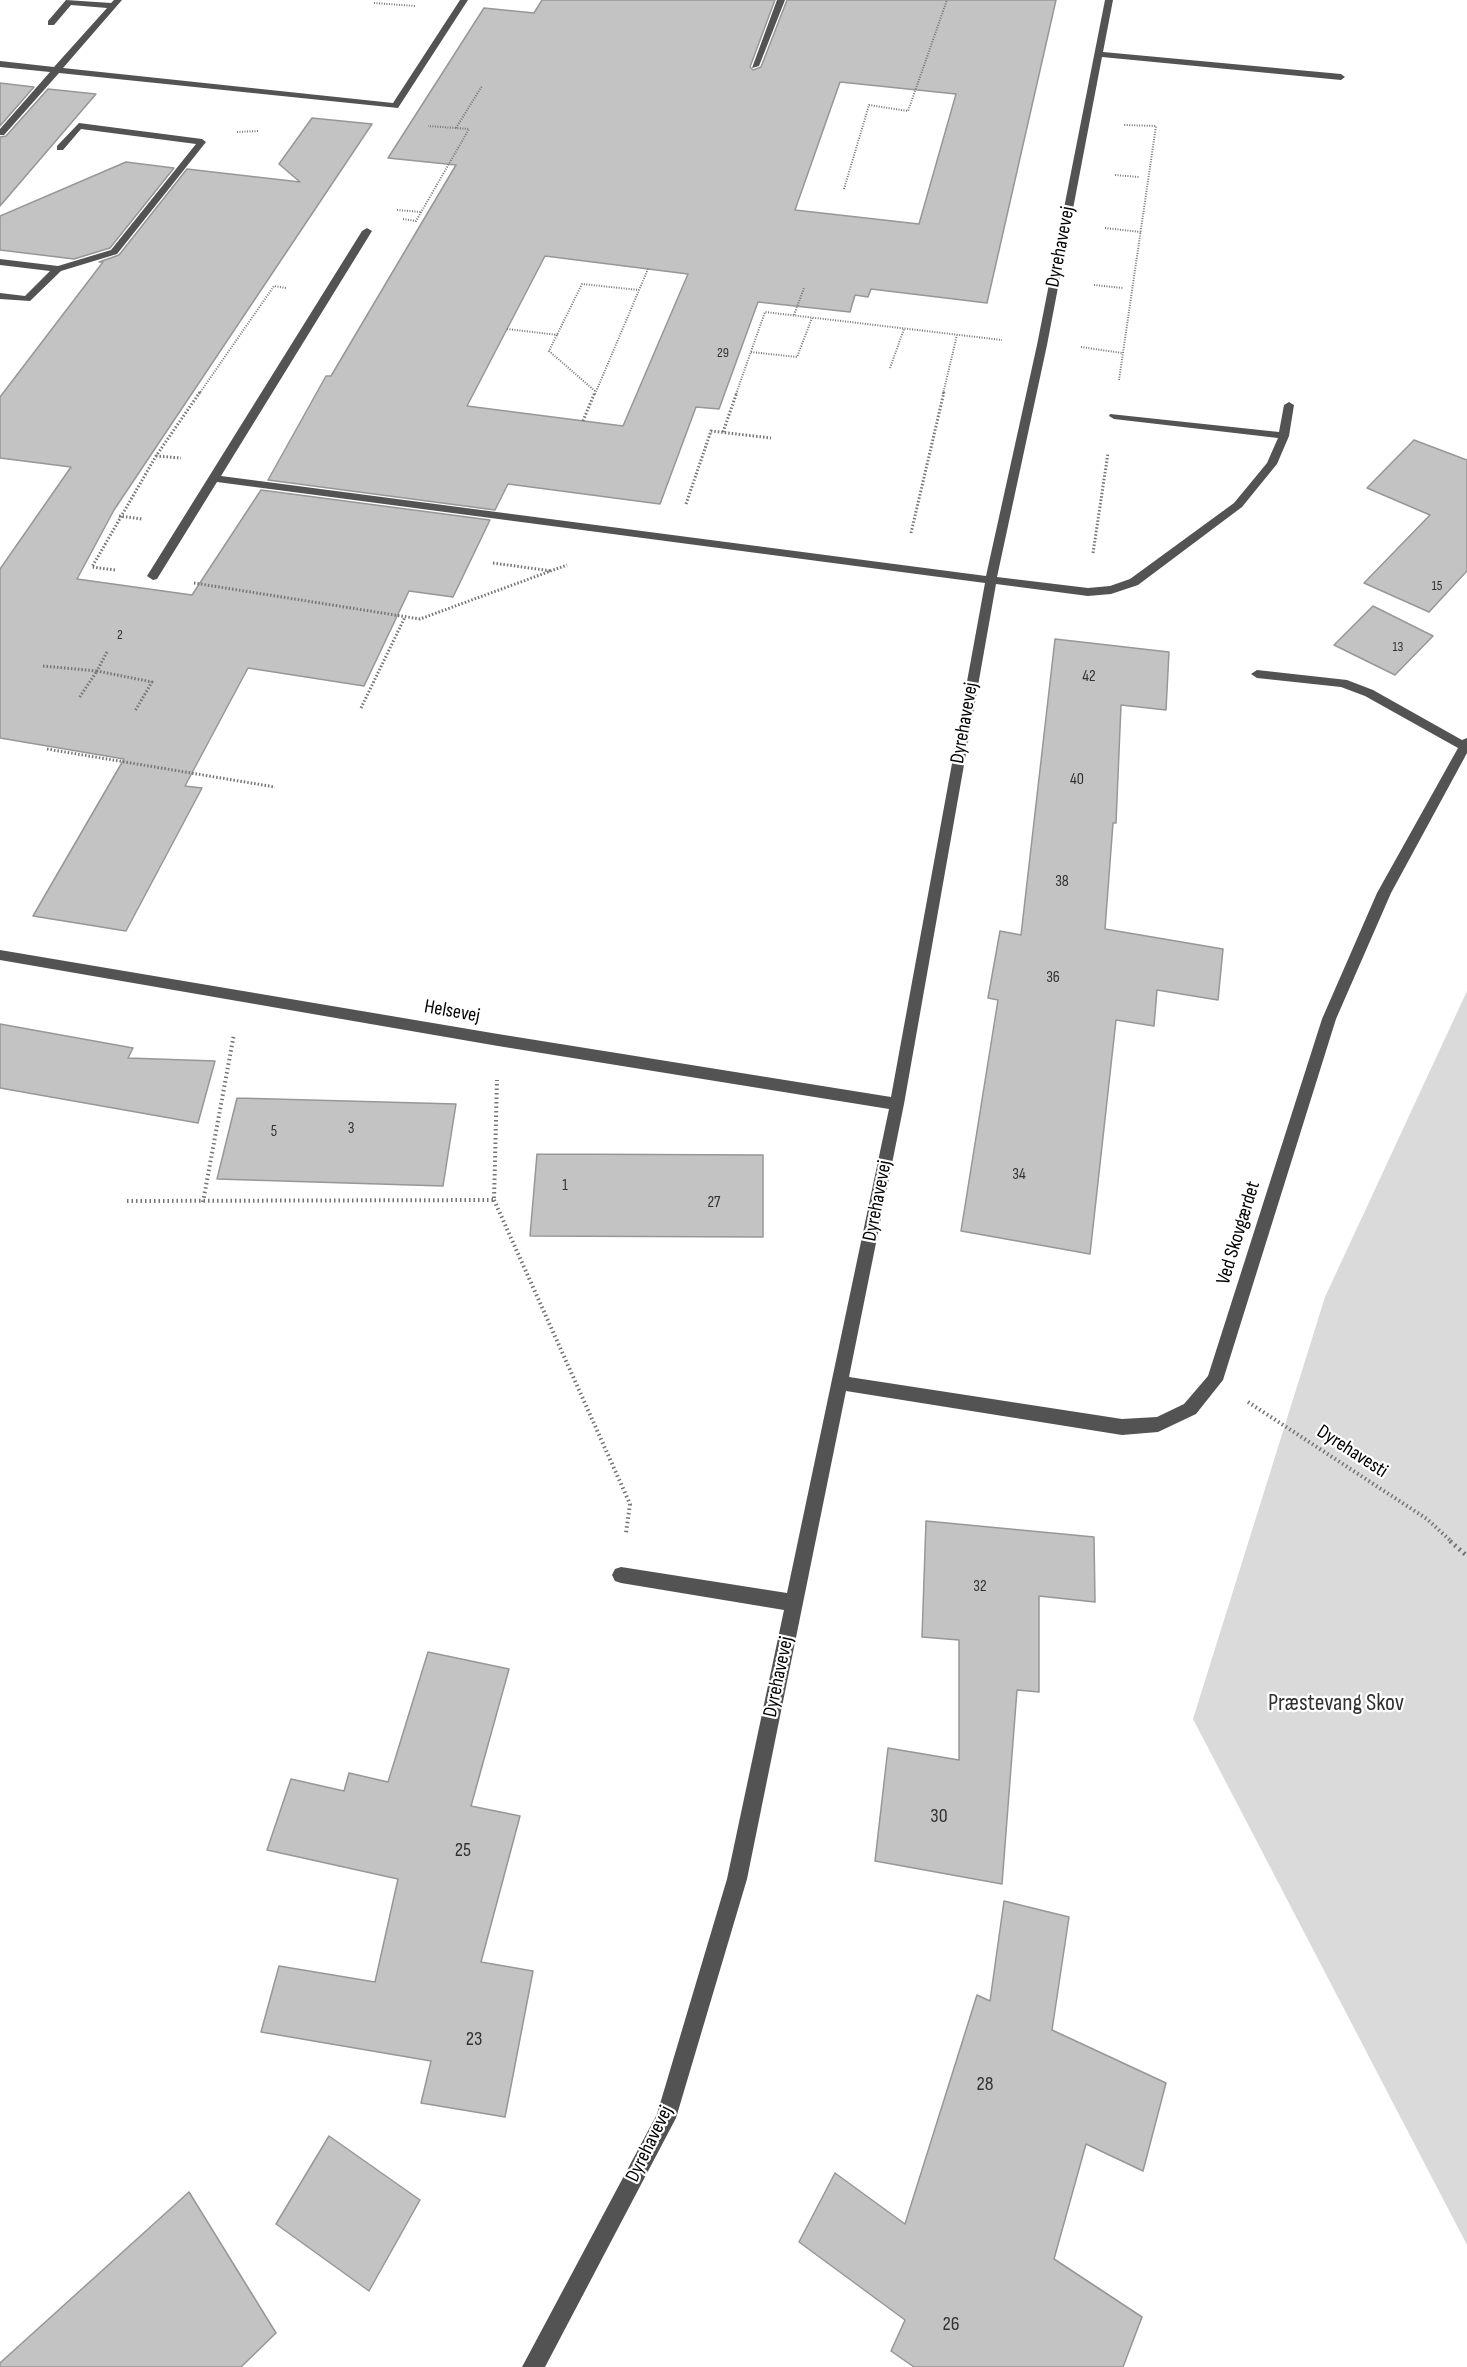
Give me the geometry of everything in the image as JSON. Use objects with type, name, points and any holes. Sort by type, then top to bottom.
[{"type":"street","points":[[0,64],[395,106],[464,0]]},
{"type":"street","points":[[754,66],[781,0]]},
{"type":"street","name":"Dyrehavevej","points":[[533,2367],[666,2118],[736,1879],[841,1383],[897,1104],[991,580],[1042,345],[1109,0]]},
{"type":"street","points":[[51,23],[69,2],[115,3]]},
{"type":"street","points":[[1,134],[115,3]]},
{"type":"street","points":[[1099,54],[1341,77]]},
{"type":"street","points":[[0,262],[58,269],[114,252],[202,142],[79,126],[60,148]]},
{"type":"street","points":[[153,576],[366,231]]},
{"type":"street","points":[[0,296],[27,299],[58,269]]},
{"type":"street","points":[[214,478],[1088,592],[1111,590],[1134,582],[1238,504],[1272,464],[1284,436],[1289,405]]},
{"type":"street","points":[[1114,416],[1284,436]]},
{"type":"street","points":[[1257,674],[1343,683],[1369,693],[1465,744]]},
{"type":"street","name":"Ved Skovgærdet","points":[[841,1383],[1122,1427],[1158,1424],[1190,1409],[1215,1380],[1329,1018],[1384,893],[1465,744]]},
{"type":"street","name":"Helsevej","points":[[0,955],[498,1040],[897,1104]]},
{"type":"street","points":[[621,1575],[794,1603]]},
{"type":"path","points":[[844,189],[869,105],[908,111],[947,0]]},
{"type":"path","points":[[374,3],[404,5]]},
{"type":"path","points":[[456,128],[482,86]]},
{"type":"path","points":[[395,106],[422,125],[469,129],[416,221],[409,220]]},
{"type":"path","points":[[1088,592],[1156,126],[1127,125]]},
{"type":"path","points":[[1108,174],[1139,177]]},
{"type":"path","points":[[1111,228],[1141,232]]},
{"type":"path","points":[[583,421],[648,269]]},
{"type":"path","points":[[596,391],[549,351],[582,284],[639,290]]},
{"type":"path","points":[[1093,285],[1123,288]]},
{"type":"path","points":[[794,316],[804,288]]},
{"type":"path","points":[[723,432],[765,312],[984,338]]},
{"type":"path","points":[[751,352],[797,357],[812,318]]},
{"type":"path","points":[[507,329],[558,335]]},
{"type":"path","points":[[890,368],[904,329]]},
{"type":"path","points":[[903,568],[957,335]]},
{"type":"path","points":[[1081,347],[1122,352]]},
{"type":"path","points":[[675,539],[711,431],[771,438]]},
{"type":"path","points":[[493,563],[552,571]]},
{"type":"path","points":[[361,708],[405,617]]},
{"type":"path","points":[[79,698],[107,652]]},
{"type":"path","points":[[43,666],[97,671],[152,682],[135,711]]},
{"type":"path","points":[[47,749],[275,787]]},
{"type":"path","points":[[203,1202],[241,996]]},
{"type":"path","points":[[498,1040],[494,1200],[630,1504],[621,1575]]},
{"type":"path","points":[[127,1201],[494,1200]]},
{"type":"path","name":"Dyrehavesti","points":[[1215,1380],[1427,1519],[1467,1556]]},
{"type":"green space","name":"Præstevang Skov","points":[[1467,991],[1467,2245],[1193,1719],[1325,1297]]},
{"type":"building","points":[[542,0],[775,0],[750,67],[753,70],[761,67],[787,0],[1056,0],[987,303],[871,289],[868,297],[855,295],[850,312],[758,302],[719,409],[696,407],[660,504],[508,484],[495,510],[268,480],[326,376],[331,376],[456,165],[388,158],[484,8],[534,13]],"holes":[[[840,82],[956,94],[919,224],[795,210]],[[545,256],[688,274],[623,426],[467,406]]]},
{"type":"building","points":[[0,83],[34,87],[0,126]]},
{"type":"building","points":[[48,89],[96,94],[0,206],[0,137],[6,136]]},
{"type":"building","points":[[312,118],[372,124],[114,510],[77,579],[192,595],[261,490],[490,520],[453,597],[409,591],[364,686],[248,668],[185,786],[202,788],[126,931],[33,916],[124,759],[0,738],[0,569],[71,467],[0,458],[0,397],[103,262],[99,262],[119,255],[187,169],[300,182],[279,164]]},
{"type":"building","points":[[126,162],[174,168],[110,248],[74,259],[0,250],[0,216]]},
{"type":"building","points":[[1414,440],[1467,460],[1467,571],[1429,612],[1364,583],[1430,515],[1367,488]]},
{"type":"building","points":[[1373,606],[1433,636],[1395,675],[1334,645]]},
{"type":"building","points":[[1055,639],[1169,652],[1166,710],[1121,705],[1116,823],[1113,823],[1105,929],[1223,949],[1218,1000],[1157,990],[1154,1026],[1116,1020],[1090,1254],[961,1231],[998,1000],[988,998],[1000,931],[1021,935]]},
{"type":"building","points":[[0,1024],[133,1048],[128,1058],[215,1061],[198,1123],[0,1088]]},
{"type":"building","points":[[237,1098],[456,1104],[443,1186],[217,1179]]},
{"type":"building","points":[[537,1154],[763,1155],[763,1237],[530,1236]]},
{"type":"building","points":[[926,1521],[1094,1537],[1095,1602],[1039,1596],[1039,1692],[1017,1690],[1002,1884],[875,1861],[888,1748],[959,1760],[959,1640],[922,1637]]},
{"type":"building","points":[[428,1652],[509,1669],[471,1806],[520,1816],[481,1962],[533,1971],[505,2117],[421,2103],[431,2061],[261,2032],[279,1966],[375,1982],[398,1879],[267,1850],[291,1779],[344,1791],[349,1773],[388,1782]]},
{"type":"building","points":[[1004,1901],[1069,1917],[1052,2030],[1166,2083],[1143,2171],[1086,2144],[1054,2259],[1142,2317],[1123,2367],[914,2367],[891,2351],[905,2320],[799,2242],[835,2173],[905,2224],[977,1995],[990,2001]]},
{"type":"building","points":[[329,2136],[420,2200],[369,2291],[276,2224]]},
{"type":"building","points":[[189,2192],[276,2333],[241,2367],[0,2367],[0,2363]]}]
